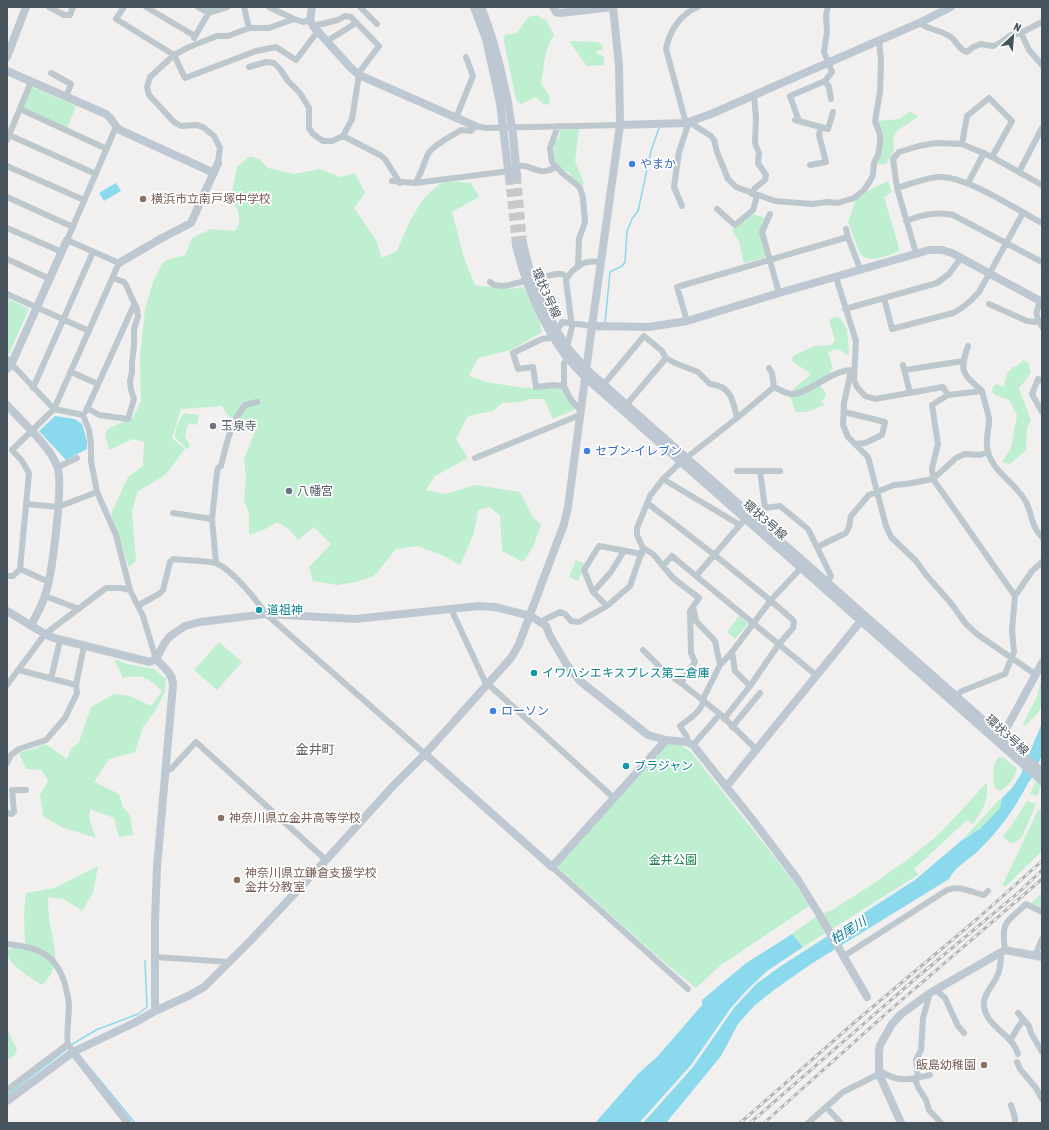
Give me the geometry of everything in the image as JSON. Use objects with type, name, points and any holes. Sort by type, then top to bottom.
[{"type":"street","points":[[7,57],[9,46],[26,7]]},
{"type":"street","points":[[49,7],[56,8],[64,15],[70,15],[73,7]]},
{"type":"street","points":[[124,7],[116,19],[174,55],[185,78],[256,51],[276,47],[296,60],[314,25]]},
{"type":"street","points":[[146,7],[195,36]]},
{"type":"street","points":[[198,7],[211,10],[228,7]]},
{"type":"street","points":[[244,7],[249,28]]},
{"type":"street","points":[[249,67],[266,62],[274,63],[280,69],[288,82],[300,93],[309,108],[309,128],[313,134],[323,141],[332,141],[343,136],[352,119],[359,74],[379,46],[351,17],[345,16],[338,20],[314,25],[294,19],[269,7]]},
{"type":"street","points":[[312,7],[314,25],[350,68],[359,74],[456,118],[475,126],[486,128],[688,123],[754,96],[919,23],[951,7]]},
{"type":"street","points":[[360,7],[377,24]]},
{"type":"street","points":[[474,7],[486,40],[513,135],[513,176]]},
{"type":"street","points":[[481,7],[499,62],[504,103]]},
{"type":"street","points":[[7,1090],[73,1048],[134,1023],[154,1011],[204,987],[230,962],[393,786],[425,754],[511,658],[519,644],[531,616],[564,524],[568,507],[620,125],[619,66],[614,7],[560,13],[556,12],[553,7]]},
{"type":"street","points":[[682,206],[674,187],[679,152],[688,123],[666,50],[667,42],[673,29],[688,13],[698,7]]},
{"type":"street","points":[[828,7],[826,15],[827,32],[824,52],[832,72],[825,81],[790,96],[796,120],[828,129],[833,112]]},
{"type":"street","points":[[188,47],[211,10]]},
{"type":"street","points":[[7,576],[13,576],[20,569],[29,473],[22,461],[12,450],[54,410],[119,264],[162,238],[191,223],[218,163],[220,148],[214,136],[203,127],[196,125],[181,126],[174,122],[149,95],[147,87],[150,77],[174,55],[188,47],[217,36],[228,36],[249,28],[269,28],[294,19]]},
{"type":"street","points":[[919,23],[926,28],[949,36],[962,50],[967,52],[976,45],[997,45],[1011,35],[1021,33],[1042,22]]},
{"type":"street","points":[[327,41],[356,23]]},
{"type":"street","points":[[1021,33],[1029,50],[1042,65]]},
{"type":"street","points":[[688,123],[711,136],[714,140],[725,172],[732,184],[736,187],[754,195],[775,201],[812,204],[828,202],[838,203],[854,198],[867,186],[873,174],[874,163],[878,155],[880,144],[880,135],[875,121],[880,92],[881,61],[879,40]]},
{"type":"street","points":[[456,118],[473,76],[466,57]]},
{"type":"street","points":[[7,71],[106,114],[110,117],[116,127],[214,173]]},
{"type":"street","points":[[51,73],[71,84],[66,97]]},
{"type":"street","points":[[825,81],[829,87],[831,99]]},
{"type":"street","points":[[31,82],[8,138],[96,174]]},
{"type":"street","points":[[717,209],[735,224],[753,210],[755,188],[766,180],[766,175],[758,163],[759,153],[755,143],[756,118],[754,96]]},
{"type":"street","points":[[962,144],[967,116],[989,98],[1012,121],[992,157]]},
{"type":"street","points":[[20,110],[107,149]]},
{"type":"street","points":[[415,183],[420,177],[429,153],[433,148],[461,130],[471,131],[475,126]]},
{"type":"street","points":[[558,126],[550,148],[552,162],[562,173],[580,188],[583,198],[585,222],[579,239],[578,267]]},
{"type":"street","points":[[83,416],[54,410],[8,364],[37,308],[116,127]]},
{"type":"street","points":[[810,165],[826,162],[819,135],[821,127]]},
{"type":"street","points":[[1019,172],[1042,128]]},
{"type":"street","points":[[343,136],[385,159],[400,183]]},
{"type":"street","points":[[916,253],[897,188],[893,159],[899,152],[936,143],[962,144],[992,157],[1042,185]]},
{"type":"street","points":[[968,183],[984,153]]},
{"type":"street","points":[[7,166],[84,200]]},
{"type":"street","points":[[392,181],[400,183],[415,183],[510,171],[517,166],[526,166],[542,172],[556,167]]},
{"type":"street","points":[[897,188],[939,176],[955,178],[968,183],[1023,213],[1041,221]]},
{"type":"street","points":[[7,197],[73,226]]},
{"type":"street","points":[[906,221],[932,213],[944,212],[967,221],[1042,262]]},
{"type":"street","points":[[884,298],[892,329],[949,314],[961,309],[979,292],[1023,213]]},
{"type":"street","points":[[770,214],[762,232],[779,293]]},
{"type":"street","points":[[7,228],[62,252]]},
{"type":"street","points":[[846,229],[860,269]]},
{"type":"street","points":[[687,321],[677,286],[848,237]]},
{"type":"street","points":[[67,240],[119,264]]},
{"type":"street","name":"環状3号線","points":[[520,244],[529,280],[568,358],[585,377],[684,460]]},
{"type":"street","points":[[564,386],[553,385],[536,387],[533,367],[518,369],[513,353],[542,339],[550,338],[562,322],[592,326],[649,327],[687,321],[929,250],[942,250],[952,253],[1041,302],[1036,311],[1038,320],[1042,326]]},
{"type":"street","points":[[33,388],[93,252]]},
{"type":"street","points":[[845,309],[937,283],[949,274],[962,258]]},
{"type":"street","points":[[7,259],[50,279]]},
{"type":"street","points":[[567,347],[571,332],[571,324],[566,280],[567,277],[582,264],[588,262],[601,262]]},
{"type":"street","points":[[490,282],[499,286],[556,274],[562,274],[567,277]]},
{"type":"street","points":[[836,277],[856,341],[854,380],[864,396],[875,399],[943,387],[948,395]]},
{"type":"street","points":[[87,408],[99,415],[128,419],[134,399],[130,381],[134,346],[134,329],[138,316],[137,309],[124,282],[113,278]]},
{"type":"street","points":[[7,294],[89,331]]},
{"type":"street","points":[[989,304],[1027,320],[1035,322],[1038,320]]},
{"type":"street","points":[[134,305],[83,416],[89,430],[91,461],[97,492],[116,535],[130,590],[139,605],[156,660],[174,679],[157,866],[154,1011]]},
{"type":"street","name":"環状3号線","points":[[555,333],[586,369],[627,404],[745,520],[802,568],[826,585]]},
{"type":"street","points":[[604,384],[644,336],[662,351],[666,358],[698,372],[710,384],[723,387],[733,400],[737,418]]},
{"type":"street","points":[[968,346],[962,364],[965,376],[982,391],[989,419],[986,438],[988,452],[998,470],[1020,493],[1027,503],[1033,525],[1042,537]]},
{"type":"street","points":[[568,358],[564,363],[564,386],[580,412]]},
{"type":"street","points":[[627,404],[666,358]]},
{"type":"street","points":[[910,393],[904,367],[963,361]]},
{"type":"street","points":[[769,368],[772,373],[774,387]]},
{"type":"street","points":[[774,387],[786,393],[797,394],[842,371],[854,370]]},
{"type":"street","points":[[854,370],[850,375],[844,403],[843,425],[848,438],[868,457],[886,526],[891,537],[916,561],[966,624],[978,635],[1035,674]]},
{"type":"street","points":[[71,372],[98,384]]},
{"type":"street","points":[[1042,381],[1038,379],[1032,394],[1042,412]]},
{"type":"street","points":[[540,622],[560,612],[565,614],[571,621],[579,622],[607,606],[630,586],[643,551],[637,535],[637,528],[650,496],[663,479],[684,460],[774,387]]},
{"type":"street","points":[[982,391],[948,395],[932,404],[938,444],[932,468],[933,479],[1015,596]]},
{"type":"street","points":[[216,563],[212,519],[218,468],[221,466],[228,440],[238,413],[245,405],[257,402]]},
{"type":"street","points":[[7,405],[47,449],[58,467],[58,507],[49,582],[45,596],[31,625]]},
{"type":"street","points":[[475,458],[580,412]]},
{"type":"street","points":[[844,412],[885,422],[882,435],[865,443],[855,444]]},
{"type":"street","points":[[83,454],[91,451]]},
{"type":"street","points":[[817,547],[846,532],[849,527],[851,516],[869,495],[894,485],[933,479],[956,458],[965,454],[980,455],[988,452]]},
{"type":"street","points":[[58,467],[77,458]]},
{"type":"street","points":[[737,471],[780,471]]},
{"type":"street","points":[[760,471],[765,508]]},
{"type":"street","points":[[663,479],[745,520]]},
{"type":"street","points":[[27,504],[58,507],[97,492]]},
{"type":"street","points":[[7,610],[45,634],[60,640],[150,662],[156,660],[169,637],[185,626],[200,622],[266,614],[354,619],[479,606],[495,607],[531,616],[546,626],[550,636],[567,665],[580,681],[638,728],[648,735],[690,744],[722,717],[750,686],[779,644],[793,628],[794,622],[792,618],[715,554],[647,503]]},
{"type":"street","points":[[696,576],[756,509],[780,506],[808,529],[830,576],[826,585]]},
{"type":"street","points":[[173,513],[212,519]]},
{"type":"street","name":"環状3号線","points":[[745,520],[826,585],[1000,740],[1042,772]]},
{"type":"street","points":[[607,606],[593,592],[584,570],[599,546],[624,551],[643,551],[653,554],[673,578],[699,598],[690,611],[691,653],[695,662],[681,683]]},
{"type":"street","points":[[593,592],[611,572],[624,551]]},
{"type":"street","points":[[663,566],[672,556],[754,622],[816,675]]},
{"type":"street","points":[[139,605],[159,594],[163,590],[170,562],[173,559],[216,563],[240,583],[258,601],[266,614],[688,989]]},
{"type":"street","points":[[956,696],[962,691],[1005,674],[1014,652],[1012,630],[1015,596],[1032,571],[1042,562]]},
{"type":"street","points":[[802,568],[771,600],[732,652],[720,665],[703,700],[702,706],[691,718],[680,726],[690,744],[752,819],[790,870],[819,914],[867,997]]},
{"type":"street","points":[[20,569],[49,582]]},
{"type":"street","points":[[7,685],[45,634],[106,588],[121,588],[130,590]]},
{"type":"street","points":[[45,596],[78,609]]},
{"type":"street","points":[[694,604],[696,622],[714,641],[717,647],[720,665]]},
{"type":"street","points":[[451,609],[487,685],[614,798]]},
{"type":"street","points":[[726,787],[863,618]]},
{"type":"street","name":"環状3号線","points":[[863,618],[956,696],[1000,740]]},
{"type":"street","points":[[51,679],[60,640]]},
{"type":"street","points":[[7,763],[11,755],[19,748],[46,740],[65,718],[77,693],[76,685],[84,646]]},
{"type":"street","points":[[643,650],[662,669],[703,700],[756,749]]},
{"type":"street","points":[[732,652],[734,670],[750,686]]},
{"type":"street","points":[[1000,740],[1042,663]]},
{"type":"street","points":[[19,670],[76,685]]},
{"type":"street","points":[[732,727],[760,692]]},
{"type":"street","points":[[552,867],[666,740]]},
{"type":"street","points":[[165,771],[171,769],[196,742],[326,860]]},
{"type":"street","name":"環状3号線","points":[[1013,751],[1042,781]]},
{"type":"street","points":[[7,813],[12,814],[14,812],[12,790],[26,790]]},
{"type":"street","points":[[843,954],[946,890],[961,888],[984,895],[988,891]]},
{"type":"street","points":[[1018,1054],[1016,1046],[991,1022],[986,1014],[984,1006],[985,997],[998,974],[1001,964],[1003,932],[1006,924],[1026,904],[1042,912]]},
{"type":"street","points":[[901,1123],[879,1072],[880,1044],[892,1024],[907,1009],[933,991],[1003,951],[1038,957],[1042,939]]},
{"type":"street","points":[[7,944],[19,945],[37,950],[48,956],[56,964],[63,976],[69,1004],[73,1048],[128,1123]]},
{"type":"street","points":[[155,957],[230,962]]},
{"type":"street","points":[[933,991],[945,998],[958,1026],[964,1033]]},
{"type":"street","points":[[933,991],[923,1018],[921,1050],[916,1060],[916,1078],[918,1087],[926,1100],[929,1110],[941,1123]]},
{"type":"street","points":[[1018,1013],[1029,1026],[1042,1052]]},
{"type":"street","points":[[1010,1040],[1016,1033],[1017,1026],[1024,1020]]},
{"type":"street","points":[[7,1101],[73,1048]]},
{"type":"street","points":[[1018,1062],[1020,1069],[1039,1088],[1042,1099]]},
{"type":"street","points":[[879,1072],[892,1078],[900,1079],[930,1075]]},
{"type":"street","points":[[808,1123],[843,1092],[879,1072]]},
{"type":"street","points":[[1011,1105],[1015,1123]]},
{"type":"street","points":[[826,1107],[841,1123]]},
{"type":"green space","points":[[537,15],[547,21],[554,35],[550,41],[546,53],[541,83],[549,95],[550,103],[546,105],[536,97],[521,104],[516,100],[504,41],[505,35],[517,33],[528,17]]},
{"type":"green space","points":[[569,41],[597,42],[603,45],[602,50],[596,51],[597,54],[604,56],[604,65],[587,66]]},
{"type":"green space","points":[[32,87],[76,106],[67,128],[22,108]]},
{"type":"green space","points":[[910,111],[918,117],[898,130],[893,138],[894,150],[886,164],[877,164],[881,150],[877,121],[900,119]]},
{"type":"green space","points":[[579,129],[575,161],[584,184],[580,186],[573,179],[570,173],[564,171],[557,164],[554,146],[554,141],[559,138],[560,130]]},
{"type":"green space","points":[[250,156],[259,159],[268,168],[294,174],[320,169],[340,177],[355,173],[365,193],[354,208],[376,240],[382,258],[397,251],[414,214],[432,190],[440,184],[447,182],[471,183],[479,197],[452,212],[464,258],[475,285],[509,289],[524,287],[540,323],[542,332],[511,350],[478,358],[469,376],[486,382],[525,388],[559,386],[576,409],[553,419],[544,399],[529,399],[522,402],[502,403],[493,411],[468,416],[456,439],[468,458],[435,476],[426,490],[445,494],[475,485],[520,492],[533,517],[541,525],[533,547],[523,562],[502,551],[500,516],[490,507],[478,510],[474,533],[460,565],[444,556],[417,546],[396,549],[374,576],[356,582],[337,585],[313,581],[309,567],[331,544],[314,527],[298,540],[289,529],[277,522],[265,529],[249,535],[249,513],[244,501],[246,478],[244,459],[257,426],[229,417],[222,406],[181,409],[172,438],[185,449],[165,475],[137,492],[132,512],[136,561],[129,567],[111,514],[128,477],[143,466],[144,442],[133,439],[109,450],[105,434],[108,429],[133,417],[141,401],[140,356],[145,309],[153,282],[164,261],[185,255],[192,238],[211,229],[235,231],[238,227],[239,214],[231,197],[237,167]]},
{"type":"green space","points":[[888,181],[892,192],[884,197],[900,251],[884,257],[872,259],[867,258],[859,252],[848,222],[856,199],[871,189]]},
{"type":"green space","points":[[753,214],[765,218],[759,232],[766,254],[764,258],[744,263],[739,242],[732,230]]},
{"type":"green space","points":[[7,298],[29,309],[9,354],[7,352]]},
{"type":"green space","points":[[835,317],[840,318],[847,329],[849,354],[847,355],[840,350],[834,349],[828,353],[832,368],[830,373],[819,384],[826,394],[825,398],[821,401],[824,405],[807,412],[796,412],[790,397],[790,392],[811,374],[792,361],[793,356],[814,346],[832,345],[835,340],[829,320]]},
{"type":"green space","points":[[1023,360],[1028,363],[1031,372],[1019,389],[1031,420],[1027,427],[1026,450],[1010,464],[1002,462],[1011,448],[1017,415],[1009,400],[995,395],[992,392],[993,387],[996,384],[1004,387],[1008,372]]},
{"type":"green space","points":[[184,413],[199,415],[197,425],[188,423],[185,436],[190,446],[187,449],[175,437],[176,427]]},
{"type":"green space","points":[[576,560],[585,564],[578,581],[569,577]]},
{"type":"green space","points":[[739,616],[748,624],[735,639],[727,632]]},
{"type":"green space","points":[[219,642],[242,662],[217,690],[194,670]]},
{"type":"green space","points":[[114,659],[128,664],[154,669],[166,679],[165,692],[155,711],[143,727],[135,752],[109,759],[94,782],[119,794],[123,807],[130,815],[133,835],[119,837],[114,818],[90,809],[89,818],[96,838],[61,827],[43,816],[40,795],[48,781],[42,770],[26,769],[19,753],[45,744],[67,759],[72,748],[79,742],[91,707],[114,694],[130,696],[151,706],[162,691],[152,682],[144,678],[136,676],[123,678]]},
{"type":"green space","points":[[1042,677],[1040,710],[1027,725],[1024,726],[1023,724],[1037,696]]},
{"type":"green space","name":"金井公園","points":[[667,743],[681,745],[692,753],[794,882],[809,906],[721,965],[696,988],[657,956],[557,867]]},
{"type":"green space","points":[[999,757],[1004,758],[1017,768],[1011,781],[1001,791],[995,788],[993,776],[996,760]]},
{"type":"green space","points":[[1042,769],[1042,783],[1037,796],[1030,794]]},
{"type":"green space","points":[[987,782],[986,799],[973,824],[967,820],[914,869],[918,875],[803,947],[792,934],[814,918],[832,910],[870,886],[907,860],[937,836]]},
{"type":"green space","points":[[1002,798],[1000,808],[980,829],[962,840],[999,800]]},
{"type":"green space","points":[[1027,801],[1036,804],[1022,837],[1014,843],[1009,842],[1003,837]]},
{"type":"green space","points":[[1038,810],[1042,810],[1042,851],[1006,886],[1002,886]]},
{"type":"green space","points":[[98,866],[93,893],[82,911],[64,899],[48,897],[55,961],[49,977],[42,985],[15,966],[8,956],[7,950],[25,944],[24,912],[26,893],[54,888]]},
{"type":"green space","points":[[1042,893],[1042,908],[1031,903]]},
{"type":"green space","points":[[7,1029],[17,1050],[14,1056],[7,1060]]},
{"type":"water","points":[[116,183],[121,191],[104,201],[99,193]]},
{"type":"water","points":[[55,416],[75,419],[82,424],[87,441],[87,449],[66,460],[39,431]]},
{"type":"water","name":"柏尾川","points":[[1042,723],[1042,755],[1032,778],[1006,820],[985,844],[958,868],[949,879],[811,964],[755,1005],[738,1024],[721,1056],[666,1123],[643,1123],[693,1067],[734,1008],[756,984],[781,966],[915,880],[962,840],[980,829],[1000,808],[1002,798],[1012,788],[1020,776]]},
{"type":"water","points":[[792,934],[803,947],[767,971],[745,992],[730,1009],[691,1065],[639,1123],[595,1123],[639,1073],[658,1056],[702,1005],[702,1000],[745,964]]},
{"type":"waterway","points":[[605,323],[610,272],[622,266],[625,262],[627,231],[632,219],[638,211],[651,151],[659,128]]},
{"type":"waterway","points":[[71,1045],[96,1030],[138,1014],[147,1007],[145,961]]},
{"type":"waterway","points":[[7,1095],[67,1049]]},
{"type":"waterway","points":[[89,1067],[135,1123]]},
{"type":"tunnel","points":[[517,176],[523,243]]},
{"type":"tunnel","points":[[509,177],[516,245]]},
{"type":"railway","points":[[740,1123],[856,1021],[977,919],[1042,861]]},
{"type":"railway","points":[[750,1123],[915,979],[1019,892],[1042,870]]},
{"type":"railway","points":[[764,1123],[889,1011],[1042,879]]},
{"type":"place","name":"やまか","points":[[632,164]]},
{"type":"place","name":"横浜市立南戸塚中学校","points":[[143,199]]},
{"type":"place","name":"玉泉寺","points":[[213,426]]},
{"type":"place","name":"セブン-イレブン","points":[[587,451]]},
{"type":"place","name":"八幡宮","points":[[289,491]]},
{"type":"place","name":"道祖神","points":[[259,610]]},
{"type":"place","name":"イワハシエキスプレス第二倉庫","points":[[534,673]]},
{"type":"place","name":"ローソン","points":[[493,711]]},
{"type":"place","name":"ブラジャン","points":[[626,766]]},
{"type":"place","name":"神奈川県立金井高等学校","points":[[221,818]]},
{"type":"place","name":"神奈川県立鎌倉支援学校 金井分教室","points":[[237,880]]},
{"type":"place","name":"飯島幼稚園","points":[[984,1065]]},
{"type":"district","name":"金井町","points":[[315,749]]}]
